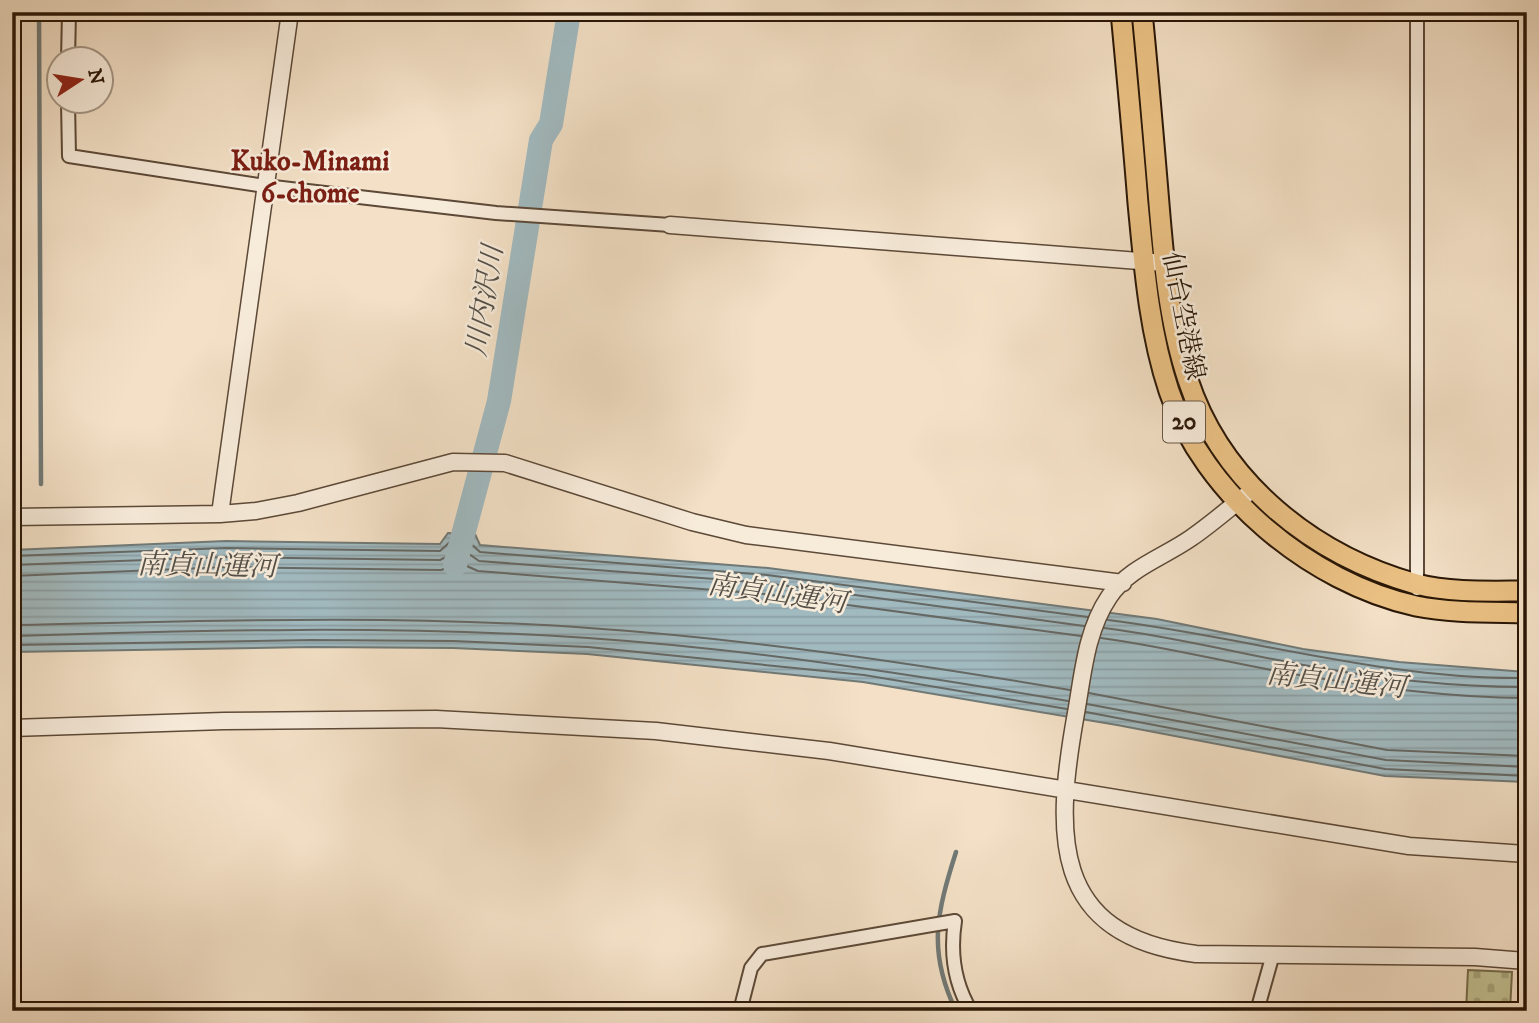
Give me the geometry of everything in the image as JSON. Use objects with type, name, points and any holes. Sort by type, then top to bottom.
[{"type":"main road","name":"仙台空港線","points":[[1121,12],[1144,263],[1161,362],[1170,394],[1189,433],[1215,474],[1330,548],[1363,565],[1418,584],[1481,592],[1527,591]]},
{"type":"main road","name":"仙台空港線","points":[[1142,12],[1165,263],[1174,321],[1188,380],[1206,423],[1246,495],[1285,545],[1325,570],[1360,587],[1416,606],[1473,612],[1527,613]]},
{"type":"street","points":[[68,46],[69,12]]},
{"type":"street","points":[[220,514],[290,12]]},
{"type":"street","points":[[1416,606],[1417,12]]},
{"type":"street","points":[[68,116],[69,156],[265,186],[520,214],[1165,263]]},
{"type":"street","points":[[12,517],[220,514],[298,503],[453,462],[505,463],[692,523],[746,535],[1123,583]]},
{"type":"street","points":[[1246,495],[1189,539],[1149,563],[1123,583],[1110,595],[1095,623],[1086,654],[1064,792],[1063,832],[1074,879],[1092,906],[1111,925],[1148,946],[1165,950],[1196,954],[1527,961]]},
{"type":"street","points":[[12,728],[224,721],[436,719],[656,731],[830,751],[1064,792],[1409,846],[1527,854]]},
{"type":"street","points":[[740,1011],[751,968],[762,954],[955,921],[952,939],[954,970],[971,1011]]},
{"type":"street","points":[[1258,1011],[1273,954]]},
{"type":"green space","points":[[1468,970],[1512,972],[1510,1011],[1466,1011]]},
{"type":"water","points":[[20,351],[17,405],[12,405],[12,352]]},
{"type":"water","name":"南貞山運河","points":[[448,533],[475,534],[480,545],[768,568],[1157,619],[1303,649],[1399,662],[1527,672],[1527,782],[1385,776],[1117,725],[863,682],[587,654],[453,648],[312,647],[12,652],[12,550],[226,541],[440,544]]},
{"type":"waterway","points":[[39,12],[41,484]]},
{"type":"waterway","name":"川内沢川","points":[[455,565],[499,401],[541,140],[551,124],[569,12]]},
{"type":"waterway","points":[[956,852],[944,894],[938,931],[941,969],[956,1011]]},
{"type":"district","name":"Kuko-Minami 6-chome","points":[[310,177]]}]
